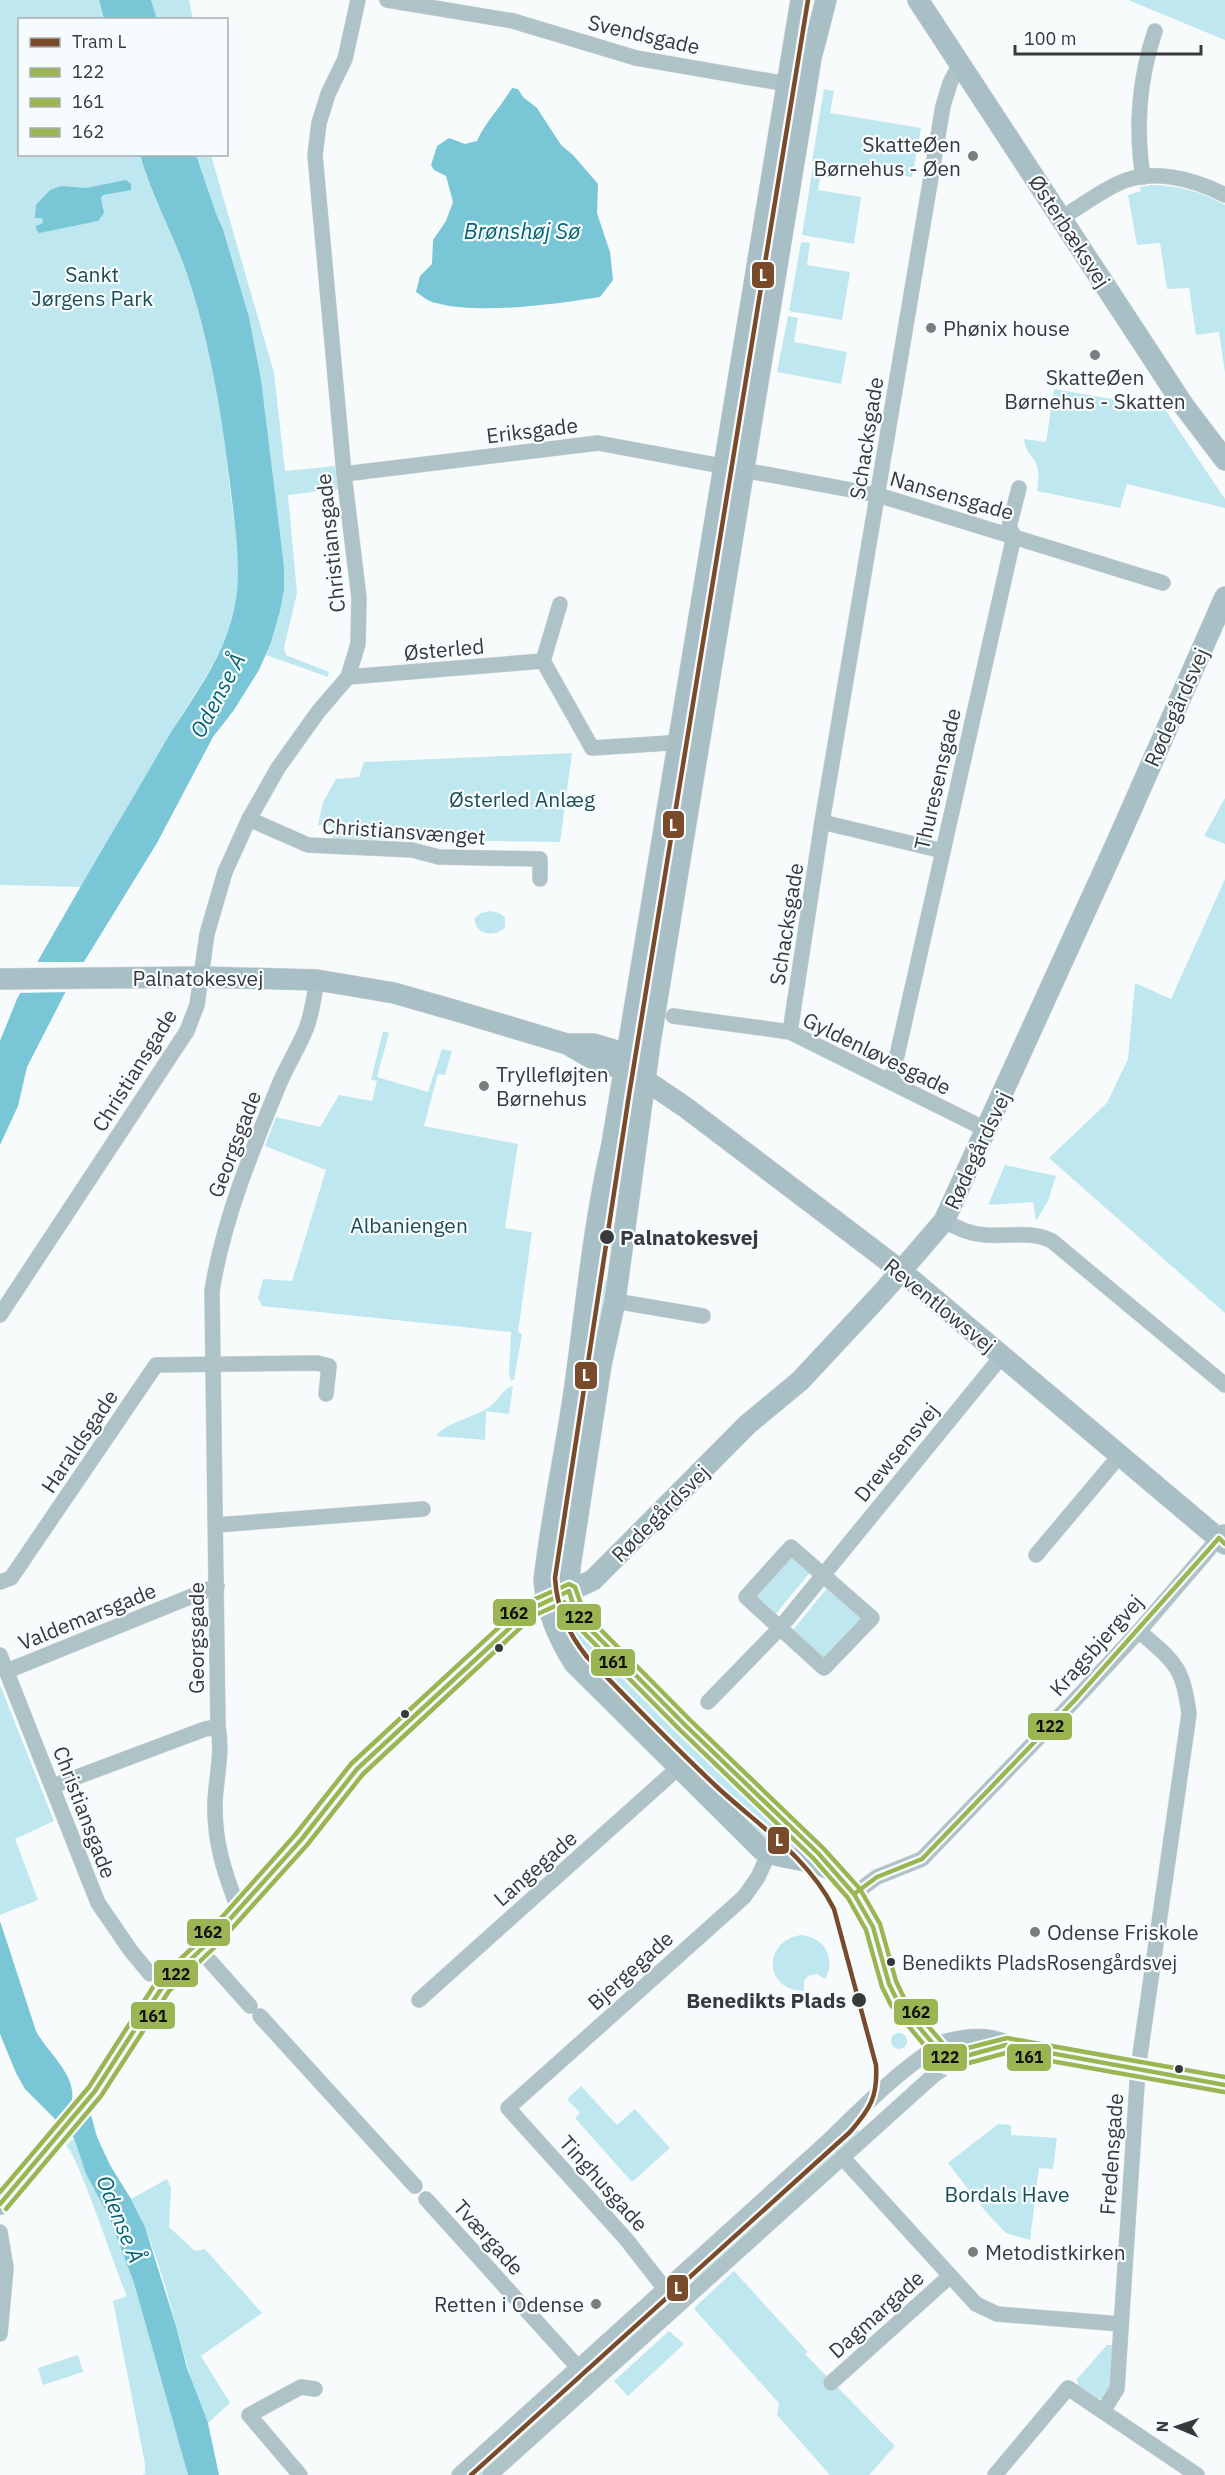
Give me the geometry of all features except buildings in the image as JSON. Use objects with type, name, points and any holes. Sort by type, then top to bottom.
[{"type":"street","name":"Christiansgade","points":[[0,1315],[187,1031],[197,1005],[207,934],[225,872],[249,819],[278,768],[318,712],[348,677],[358,644],[359,598],[344,474],[315,155],[319,123],[328,94],[345,59],[358,0]]},
{"type":"street","name":"Svendsgade","points":[[387,0],[513,21],[636,58],[787,84]]},
{"type":"street","points":[[801,0],[787,84],[735,468],[645,1080],[615,1301],[599,1380],[570,1567],[569,1592],[576,1614],[591,1630],[685,1725],[818,1853],[854,1894],[873,1927],[889,1984],[898,2002],[950,2064]]},
{"type":"street","points":[[826,0],[811,58],[735,468],[680,744],[602,1189],[577,1374],[544,1581],[546,1601],[560,1641],[574,1663],[678,1768],[757,1845],[769,1853],[813,1861],[834,1872]]},
{"type":"street","name":"Østerbæksvej","points":[[918,0],[1184,406],[1225,460]]},
{"type":"street","points":[[1143,177],[1138,138],[1138,106],[1144,71],[1155,31]]},
{"type":"street","name":"Schacksgade","points":[[790,1032],[822,822],[943,106],[950,83],[960,64]]},
{"type":"street","points":[[1061,218],[1119,183],[1143,177],[1176,177],[1202,183],[1225,195]]},
{"type":"street","name":"Eriksgade","points":[[344,474],[598,443],[735,468]]},
{"type":"street","name":"Nansensgade","points":[[735,468],[878,495],[1163,584]]},
{"type":"street","name":"Thuresensgade","points":[[891,1082],[1014,536],[1009,527],[1018,488]]},
{"type":"street","name":"Rødegårdsvej","points":[[0,2204],[64,2131],[108,2074],[158,1993],[174,1974],[212,1939],[301,1840],[357,1769],[516,1620],[546,1601],[593,1580],[748,1424],[800,1381],[874,1302],[944,1221],[987,1130],[1225,597]]},
{"type":"street","points":[[560,604],[543,661],[592,748],[680,744]]},
{"type":"street","name":"Østerled","points":[[348,677],[543,661]]},
{"type":"street","name":"Christiansvænget","points":[[249,819],[308,845],[412,850],[439,857],[540,859],[540,879]]},
{"type":"street","points":[[822,822],[943,851]]},
{"type":"street","name":"Palnatokesvej","points":[[10,978],[201,977],[317,980],[405,996],[567,1044],[609,1046],[626,1062]]},
{"type":"street","name":"Georgsgade","points":[[235,1911],[221,1864],[216,1835],[215,1802],[221,1744],[218,1728],[212,1292],[217,1260],[233,1204],[279,1084],[307,1028],[317,980]]},
{"type":"street","name":"Gyldenløvesgade","points":[[673,1016],[790,1032],[987,1130]]},
{"type":"street","name":"Reventlowsvej","points":[[626,1062],[645,1080],[685,1107],[900,1270],[1223,1538]]},
{"type":"street","points":[[944,1221],[965,1232],[984,1235],[1037,1234],[1052,1241],[1225,1385]]},
{"type":"street","points":[[615,1301],[703,1316]]},
{"type":"street","name":"Drewsensvej","points":[[708,1702],[780,1628],[1002,1356]]},
{"type":"street","points":[[213,1365],[317,1364],[329,1366],[326,1394]]},
{"type":"street","name":"Haraldsgade","points":[[0,1582],[11,1578],[156,1365],[213,1365]]},
{"type":"street","points":[[1036,1555],[1121,1454]]},
{"type":"street","points":[[216,1526],[423,1509]]},
{"type":"street","name":"Kragsbjergvej","points":[[854,1894],[877,1877],[922,1859],[1139,1631],[1223,1538]]},
{"type":"street","points":[[791,1547],[872,1618],[824,1668],[780,1628],[746,1597],[791,1547]]},
{"type":"street","name":"Valdemarsgade","points":[[7,1671],[217,1586]]},
{"type":"street","name":"Fredensgade","points":[[1103,2411],[1117,2389],[1138,2069],[1189,1714],[1186,1686],[1175,1662],[1139,1631]]},
{"type":"street","name":"Christiansgade","points":[[0,1655],[98,1903],[150,1974]]},
{"type":"street","points":[[53,1786],[206,1729],[218,1728]]},
{"type":"street","name":"Langegade","points":[[419,2000],[678,1768]]},
{"type":"street","name":"Bjergegade","points":[[508,2108],[744,1897],[769,1853]]},
{"type":"street","points":[[209,1960],[415,2186]]},
{"type":"street","points":[[459,2475],[827,2142],[886,2085],[936,2047],[958,2041],[995,2040],[1006,2045],[1225,2085]]},
{"type":"street","points":[[490,2475],[934,2075],[962,2057],[1006,2045]]},
{"type":"street","name":"Tinghusgade","points":[[508,2108],[626,2239],[665,2289],[681,2302]]},
{"type":"street","points":[[842,2157],[976,2304],[997,2314],[1121,2324]]},
{"type":"street","name":"Tværgade","points":[[426,2199],[592,2383]]},
{"type":"street","points":[[0,2232],[6,2268],[0,2334]]},
{"type":"street","name":"Dagmargade","points":[[831,2383],[950,2276]]},
{"type":"street","name":"Tinghusgade","points":[[665,2289],[669,2313]]},
{"type":"street","points":[[300,2475],[249,2415],[301,2387],[315,2389]]},
{"type":"street","points":[[995,2475],[1068,2388],[1197,2475]]},
{"type":"green space","name":"Sankt Jørgens Park","points":[[0,0],[99,0],[104,18],[18,18],[18,156],[140,156],[186,272],[210,355],[237,540],[237,597],[230,627],[217,656],[81,887],[0,885]]},
{"type":"green space","points":[[151,0],[189,0],[193,18],[157,18]]},
{"type":"green space","points":[[1128,0],[1225,0],[1225,40]]},
{"type":"green space","points":[[824,89],[834,91],[830,113],[921,128],[912,177],[812,161]]},
{"type":"green space","points":[[196,156],[211,156],[274,373],[285,471],[335,466],[338,489],[288,495],[297,593],[284,648],[286,655],[329,672],[328,677],[266,655],[270,645],[284,566],[261,379],[249,317]]},
{"type":"green space","points":[[813,166],[822,167],[818,190],[861,197],[854,244],[802,235]]},
{"type":"green space","points":[[1152,185],[1190,190],[1225,205],[1225,373],[1219,332],[1196,335],[1189,288],[1167,289],[1160,243],[1137,245],[1128,195],[1141,191],[1140,187]]},
{"type":"green space","points":[[801,242],[810,243],[807,265],[850,272],[842,320],[789,311]]},
{"type":"green space","points":[[788,316],[798,318],[794,342],[847,352],[841,384],[777,372]]},
{"type":"green space","points":[[1054,389],[1164,408],[1225,499],[1225,508],[1127,484],[1120,508],[1037,491],[1038,468],[1024,439],[1046,442]]},
{"type":"green space","name":"Østerled Anlæg","points":[[572,753],[560,842],[333,839],[332,826],[318,825],[323,802],[336,779],[359,777],[364,762]]},
{"type":"green space","points":[[1225,798],[1225,844],[1204,836]]},
{"type":"green space","points":[[1225,879],[1225,1313],[1049,1158],[1107,1103],[1128,1059],[1135,983],[1171,999]]},
{"type":"green space","points":[[491,911],[505,917],[505,928],[491,934],[478,929],[474,919],[481,913]]},
{"type":"green space","name":"Albaniengen","points":[[383,1031],[389,1033],[377,1077],[428,1092],[442,1049],[452,1051],[445,1075],[438,1074],[424,1126],[518,1144],[505,1228],[532,1232],[518,1332],[522,1334],[514,1380],[511,1380],[509,1375],[511,1332],[262,1306],[258,1298],[263,1279],[292,1281],[326,1170],[265,1146],[276,1117],[320,1127],[339,1095],[372,1101],[377,1081],[371,1080]]},
{"type":"green space","points":[[623,1104],[637,1110],[628,1187],[607,1184]]},
{"type":"green space","points":[[1005,1165],[1056,1176],[1048,1201],[1036,1221],[1033,1202],[988,1205]]},
{"type":"green space","points":[[592,1279],[613,1282],[567,1563],[551,1561]]},
{"type":"green space","points":[[513,1386],[509,1414],[486,1411],[485,1440],[436,1436],[447,1427],[487,1409],[507,1388]]},
{"type":"green space","points":[[796,1558],[811,1571],[774,1616],[753,1596],[787,1559]]},
{"type":"green space","points":[[828,1587],[863,1618],[825,1659],[792,1631]]},
{"type":"green space","points":[[571,1619],[809,1850],[766,1846],[593,1679],[559,1623]]},
{"type":"green space","points":[[0,1685],[54,1821],[15,1839],[38,1900],[0,1915]]},
{"type":"green space","points":[[801,1935],[822,1944],[829,1956],[830,1964],[825,1979],[817,1974],[808,1976],[804,1981],[804,1991],[791,1989],[781,1983],[775,1975],[773,1965],[774,1955],[779,1946],[788,1939]]},
{"type":"green space","points":[[899,2033],[905,2035],[907,2041],[905,2047],[899,2049],[893,2047],[891,2041],[893,2035]]},
{"type":"green space","points":[[581,2086],[617,2125],[635,2109],[670,2148],[632,2182],[575,2118],[580,2113],[567,2099]]},
{"type":"green space","points":[[853,2124],[862,2134],[697,2283],[688,2272]]},
{"type":"green space","name":"Bordals Have","points":[[998,2124],[1011,2125],[1011,2135],[1057,2138],[1053,2169],[1039,2168],[1030,2240],[1006,2233],[985,2211],[948,2163]]},
{"type":"green space","points":[[74,2138],[86,2174],[109,2217],[134,2283],[188,2475],[142,2475],[145,2474],[145,2464],[113,2301],[127,2296],[79,2169],[66,2146]]},
{"type":"green space","points":[[167,2179],[171,2188],[169,2227],[195,2251],[205,2249],[262,2313],[201,2356],[230,2403],[208,2423],[197,2396],[155,2253],[131,2199]]},
{"type":"green space","points":[[734,2271],[808,2352],[805,2354],[895,2446],[869,2475],[830,2475],[777,2415],[779,2403],[695,2310],[695,2307]]},
{"type":"green space","points":[[654,2303],[664,2314],[609,2364],[599,2353]]},
{"type":"green space","points":[[669,2331],[684,2344],[628,2396],[614,2381]]},
{"type":"green space","points":[[1107,2345],[1112,2345],[1113,2386],[1103,2399],[1095,2398],[1078,2386],[1077,2379]]},
{"type":"green space","points":[[78,2355],[83,2372],[43,2385],[38,2368]]},
{"type":"green space","points":[[561,2387],[571,2397],[486,2475],[464,2475]]},
{"type":"water","points":[[99,0],[151,0],[157,18],[104,18]]},
{"type":"water","name":"Brønshøj Sø","points":[[512,88],[518,89],[523,97],[537,108],[561,145],[573,155],[598,184],[597,213],[610,252],[613,280],[600,297],[562,303],[474,308],[433,302],[416,292],[420,276],[432,264],[433,240],[446,221],[453,202],[446,176],[434,170],[431,165],[437,146],[449,138],[465,144],[477,141]]},
{"type":"water","name":"Odense Å","points":[[140,156],[196,156],[223,229],[249,317],[261,379],[284,566],[284,589],[270,645],[259,670],[234,710],[213,737],[157,843],[66,991],[27,1067],[18,1106],[0,1145],[0,1041],[17,999],[164,744],[205,680],[222,646],[234,610],[238,583],[238,555],[216,386],[187,274],[150,186]]},
{"type":"water","points":[[126,180],[131,184],[131,190],[103,195],[101,198],[104,213],[98,221],[39,233],[36,229],[36,226],[43,223],[42,218],[35,218],[36,205],[50,190],[61,186],[86,188]]},
{"type":"water","name":"Odense Å","points":[[0,1921],[36,2031],[70,2081],[72,2100],[91,2115],[97,2137],[110,2165],[145,2227],[187,2368],[208,2423],[219,2475],[188,2475],[134,2283],[109,2217],[86,2174],[74,2138],[25,2089],[0,2034]]},
{"type":"pier","points":[[34,962],[87,962],[69,992],[16,993]]},
{"type":"tram line","name":"L","points":[[471,2475],[850,2132],[868,2109],[876,2086],[876,2065],[834,1909],[823,1890],[811,1873],[782,1843],[700,1771],[587,1657],[574,1639],[565,1620],[558,1600],[555,1578],[629,1095],[808,0]]},
{"type":"tram line","points":[[785,139],[797,103]]},
{"type":"transit line","name":"122","points":[[854,1894],[877,1877],[922,1859],[1074,1701],[1219,1538],[1225,1544]]},
{"type":"transit line","name":"162","points":[[0,2192],[89,2087],[157,1981],[207,1934],[295,1835],[351,1764],[524,1604],[569,1584],[575,1587],[583,1610],[596,1625],[690,1720],[823,1848],[860,1889],[880,1924],[896,1981],[904,1998],[952,2054],[1007,2038],[1225,2077]]},
{"type":"transit line","name":"122","points":[[0,2204],[95,2091],[163,1986],[212,1939],[301,1840],[357,1769],[529,1610],[569,1591],[576,1614],[591,1630],[685,1725],[818,1853],[854,1894],[873,1927],[889,1984],[898,2002],[950,2064],[962,2057],[1006,2045],[1225,2085]]},
{"type":"transit line","name":"161","points":[[6,2209],[101,2096],[169,1991],[218,1944],[307,1845],[363,1774],[533,1616],[564,1602],[570,1618],[586,1635],[680,1730],[813,1858],[848,1898],[866,1930],[882,1987],[891,2005],[945,2070],[952,2071],[965,2064],[1006,2053],[1224,2092]]},
{"type":"place","name":"SkatteØen Børnehus - Øen","points":[[973,156]]},
{"type":"place","name":"Phønix house","points":[[931,328]]},
{"type":"place","name":"SkatteØen Børnehus - Skatten","points":[[1095,355]]},
{"type":"place","name":"Tryllefløjten Børnehus","points":[[484,1086]]},
{"type":"place","name":"Palnatokesvej","points":[[607,1237]]},
{"type":"place","name":"Odense Friskole","points":[[1035,1932]]},
{"type":"place","name":"Benedikts PladsRosengårdsvej","points":[[891,1962]]},
{"type":"place","name":"Benedikts Plads","points":[[859,2000]]},
{"type":"place","name":"Metodistkirken","points":[[973,2252]]},
{"type":"place","name":"Retten i Odense","points":[[596,2304]]}]
